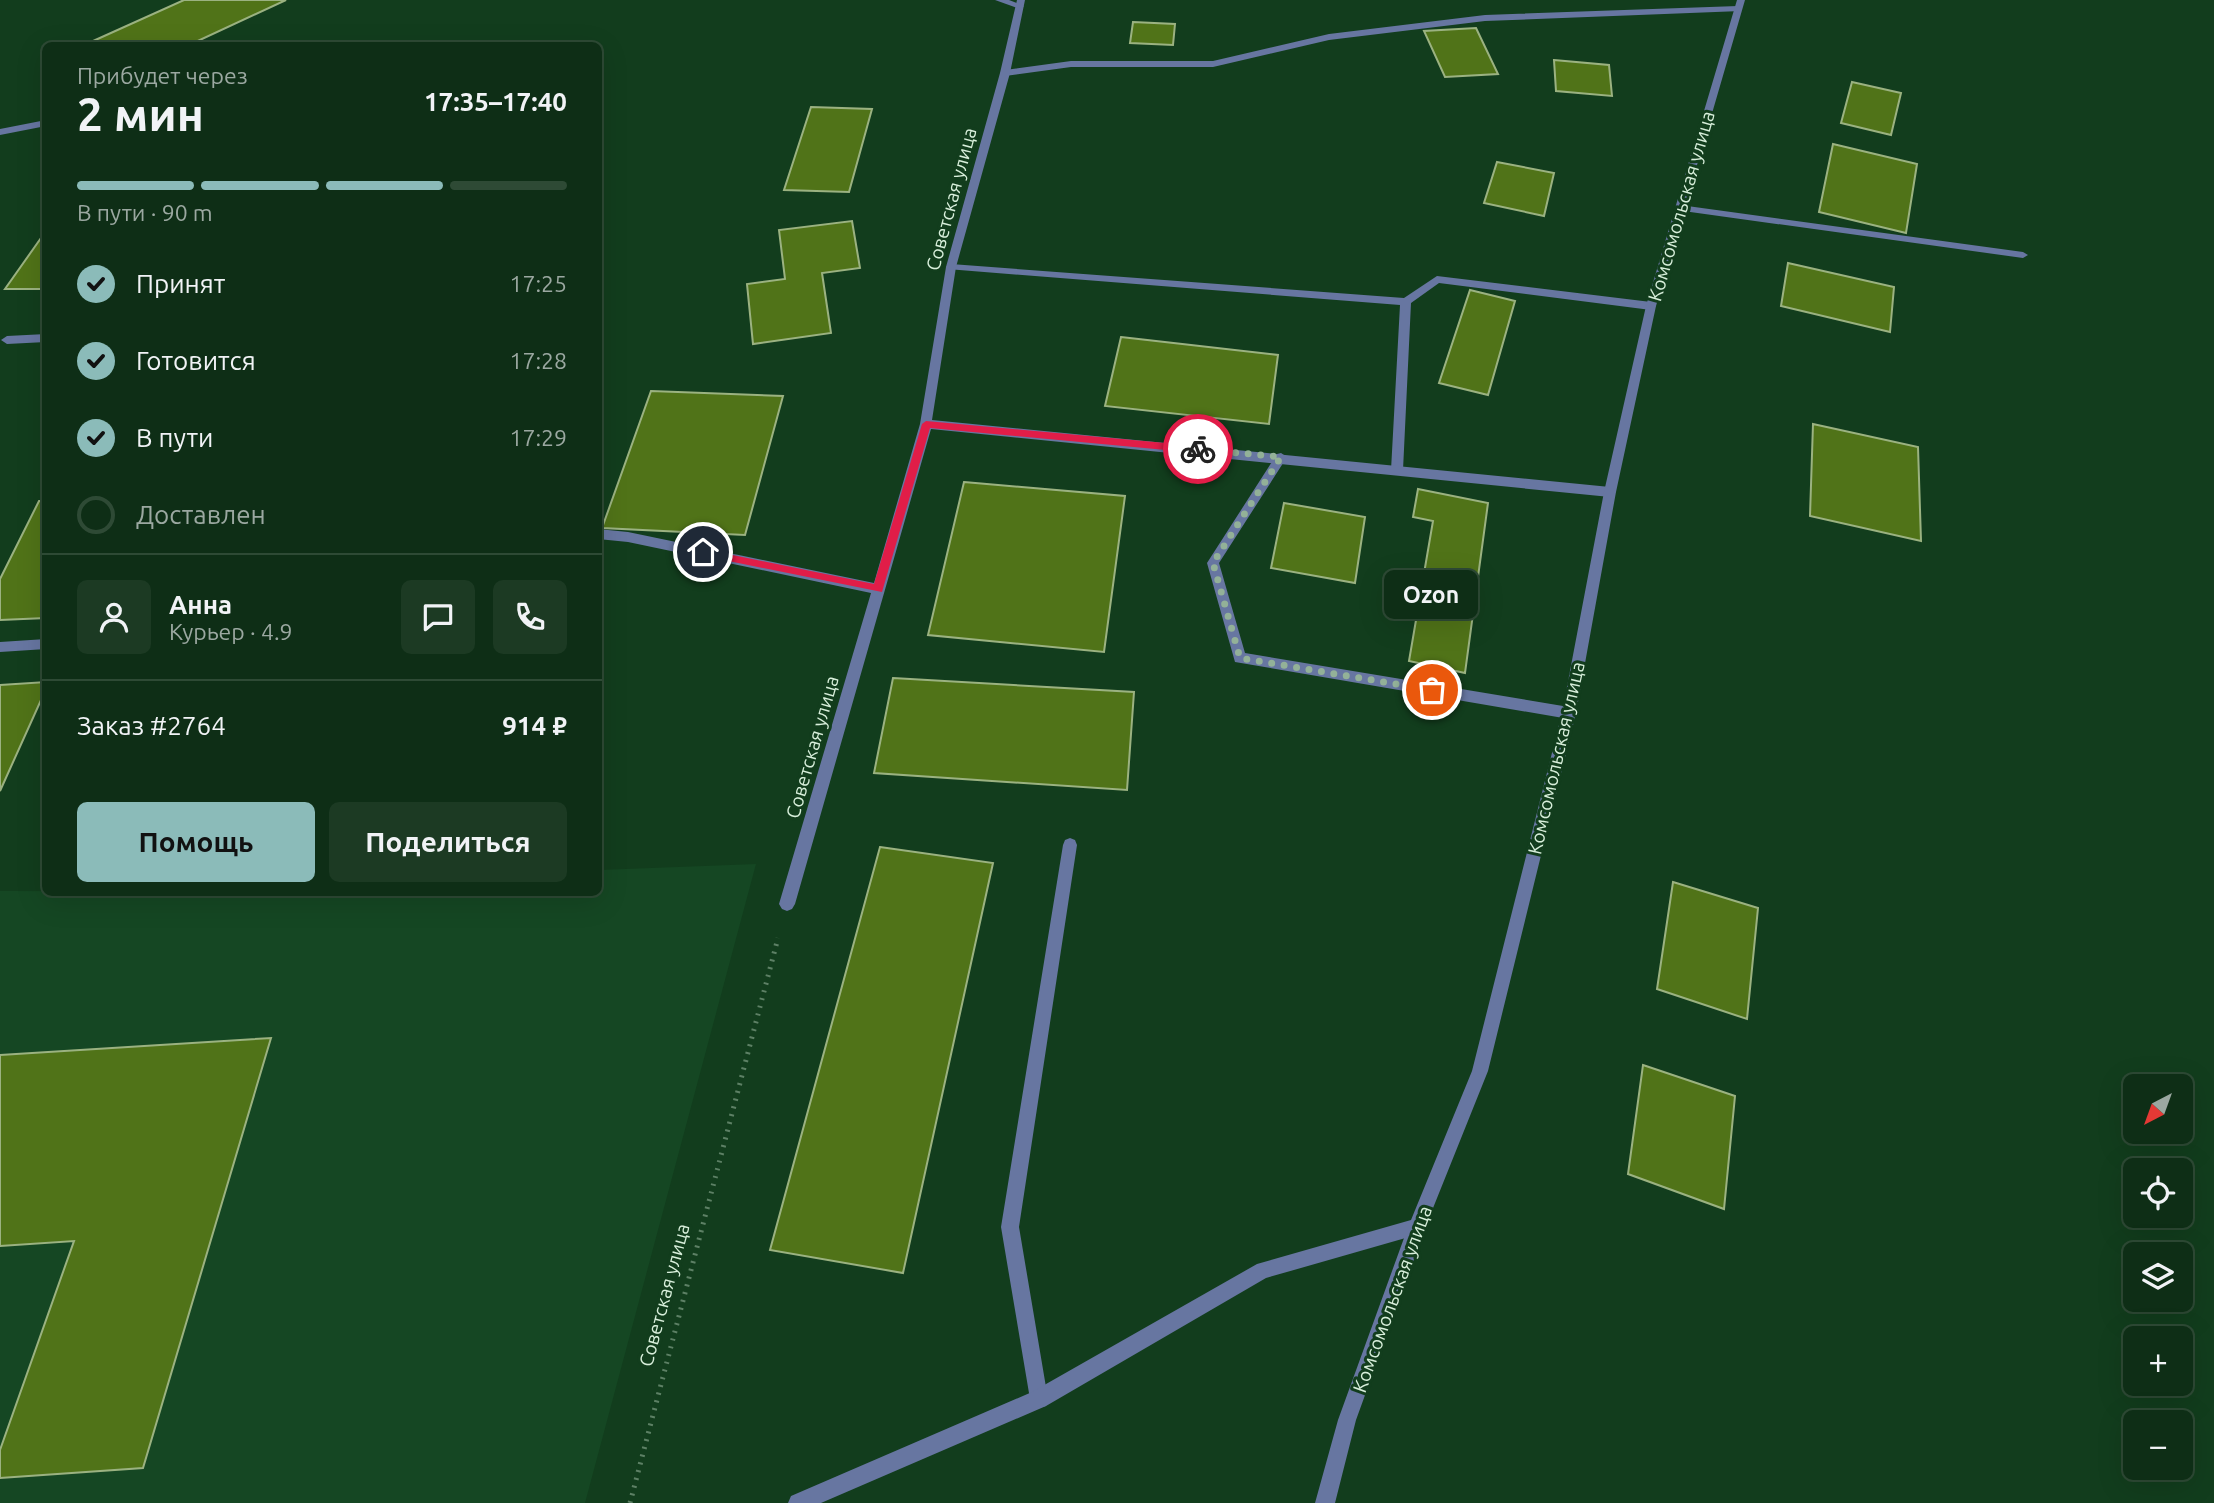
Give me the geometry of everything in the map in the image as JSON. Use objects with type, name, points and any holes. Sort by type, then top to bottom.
[{"type":"street","points":[[999,0],[1020,3]]},
{"type":"street","name":"Советская улица","points":[[787,904],[926,424],[951,267],[1005,73],[1020,3]]},
{"type":"street","points":[[1005,73],[1072,64],[1213,64],[1329,37],[1485,18],[1740,5]]},
{"type":"street","name":"Комсомольская улица","points":[[1325,1503],[1347,1420],[1417,1227],[1480,1072],[1569,713],[1609,492],[1651,306],[1740,5]]},
{"type":"street","points":[[0,132],[42,124]]},
{"type":"street","points":[[1680,208],[2023,255]]},
{"type":"street","points":[[951,267],[1406,302],[1437,279],[1651,306]]},
{"type":"street","points":[[1397,470],[1406,302]]},
{"type":"street","points":[[7,340],[42,338]]},
{"type":"street","points":[[926,424],[1281,457],[1609,492]]},
{"type":"street","points":[[1281,457],[1213,563],[1240,658],[1569,713]]},
{"type":"street","points":[[602,534],[628,537],[878,589]]},
{"type":"street","points":[[0,647],[42,644]]},
{"type":"street","points":[[1039,1399],[1010,1227],[1070,845]]},
{"type":"street","points":[[798,1503],[1039,1399],[1263,1270],[1417,1227]]},
{"type":"path","name":"Советская улица","points":[[630,1503],[787,904]]},
{"type":"shaded area","points":[[756,864],[585,1503],[0,1503],[0,891],[42,891],[42,896],[602,896],[602,870]]},
{"type":"building","points":[[184,0],[286,0],[196,42],[91,42]]},
{"type":"building","points":[[1133,22],[1175,24],[1173,45],[1130,43]]},
{"type":"building","points":[[1476,28],[1498,74],[1445,77],[1424,31]]},
{"type":"building","points":[[1554,60],[1609,65],[1612,96],[1556,91]]},
{"type":"building","points":[[1852,82],[1901,93],[1891,135],[1841,123]]},
{"type":"building","points":[[811,107],[872,109],[849,192],[784,190]]},
{"type":"building","points":[[1833,144],[1917,164],[1906,233],[1819,212]]},
{"type":"building","points":[[1497,162],[1554,173],[1544,216],[1484,203]]},
{"type":"building","points":[[852,221],[860,268],[822,273],[831,333],[753,344],[747,284],[785,279],[779,230]]},
{"type":"building","points":[[41,238],[42,238],[42,289],[5,289]]},
{"type":"building","points":[[1788,263],[1894,287],[1890,332],[1781,306]]},
{"type":"building","points":[[1470,290],[1515,301],[1488,395],[1439,383]]},
{"type":"building","points":[[1121,337],[1278,355],[1269,424],[1105,406]]},
{"type":"building","points":[[651,391],[783,396],[745,535],[602,528]]},
{"type":"building","points":[[1813,424],[1918,447],[1921,541],[1810,516]]},
{"type":"building","points":[[964,482],[1125,496],[1104,652],[928,635]]},
{"type":"building","points":[[1418,489],[1488,503],[1465,673],[1409,661],[1433,521],[1413,517]]},
{"type":"building","points":[[39,501],[42,501],[42,618],[0,620],[0,579]]},
{"type":"building","points":[[1284,503],[1365,517],[1355,583],[1271,568]]},
{"type":"building","points":[[893,678],[1134,692],[1127,790],[874,773]]},
{"type":"building","points":[[42,682],[42,698],[0,791],[0,685]]},
{"type":"building","points":[[880,847],[993,863],[903,1273],[770,1250]]},
{"type":"building","points":[[1673,882],[1758,908],[1747,1019],[1657,989]]},
{"type":"building","points":[[271,1038],[143,1468],[0,1478],[0,1450],[74,1241],[0,1246],[0,1055]]},
{"type":"building","points":[[1643,1065],[1735,1096],[1724,1209],[1628,1174]]},
{"type":"way so far","points":[[1198,449],[1281,457],[1213,563],[1240,658],[1432,690]]},
{"type":"place","name":"Ozon","points":[[1432,690]]},
{"type":"route","points":[[703,552],[878,589],[926,424],[1198,449]]}]
